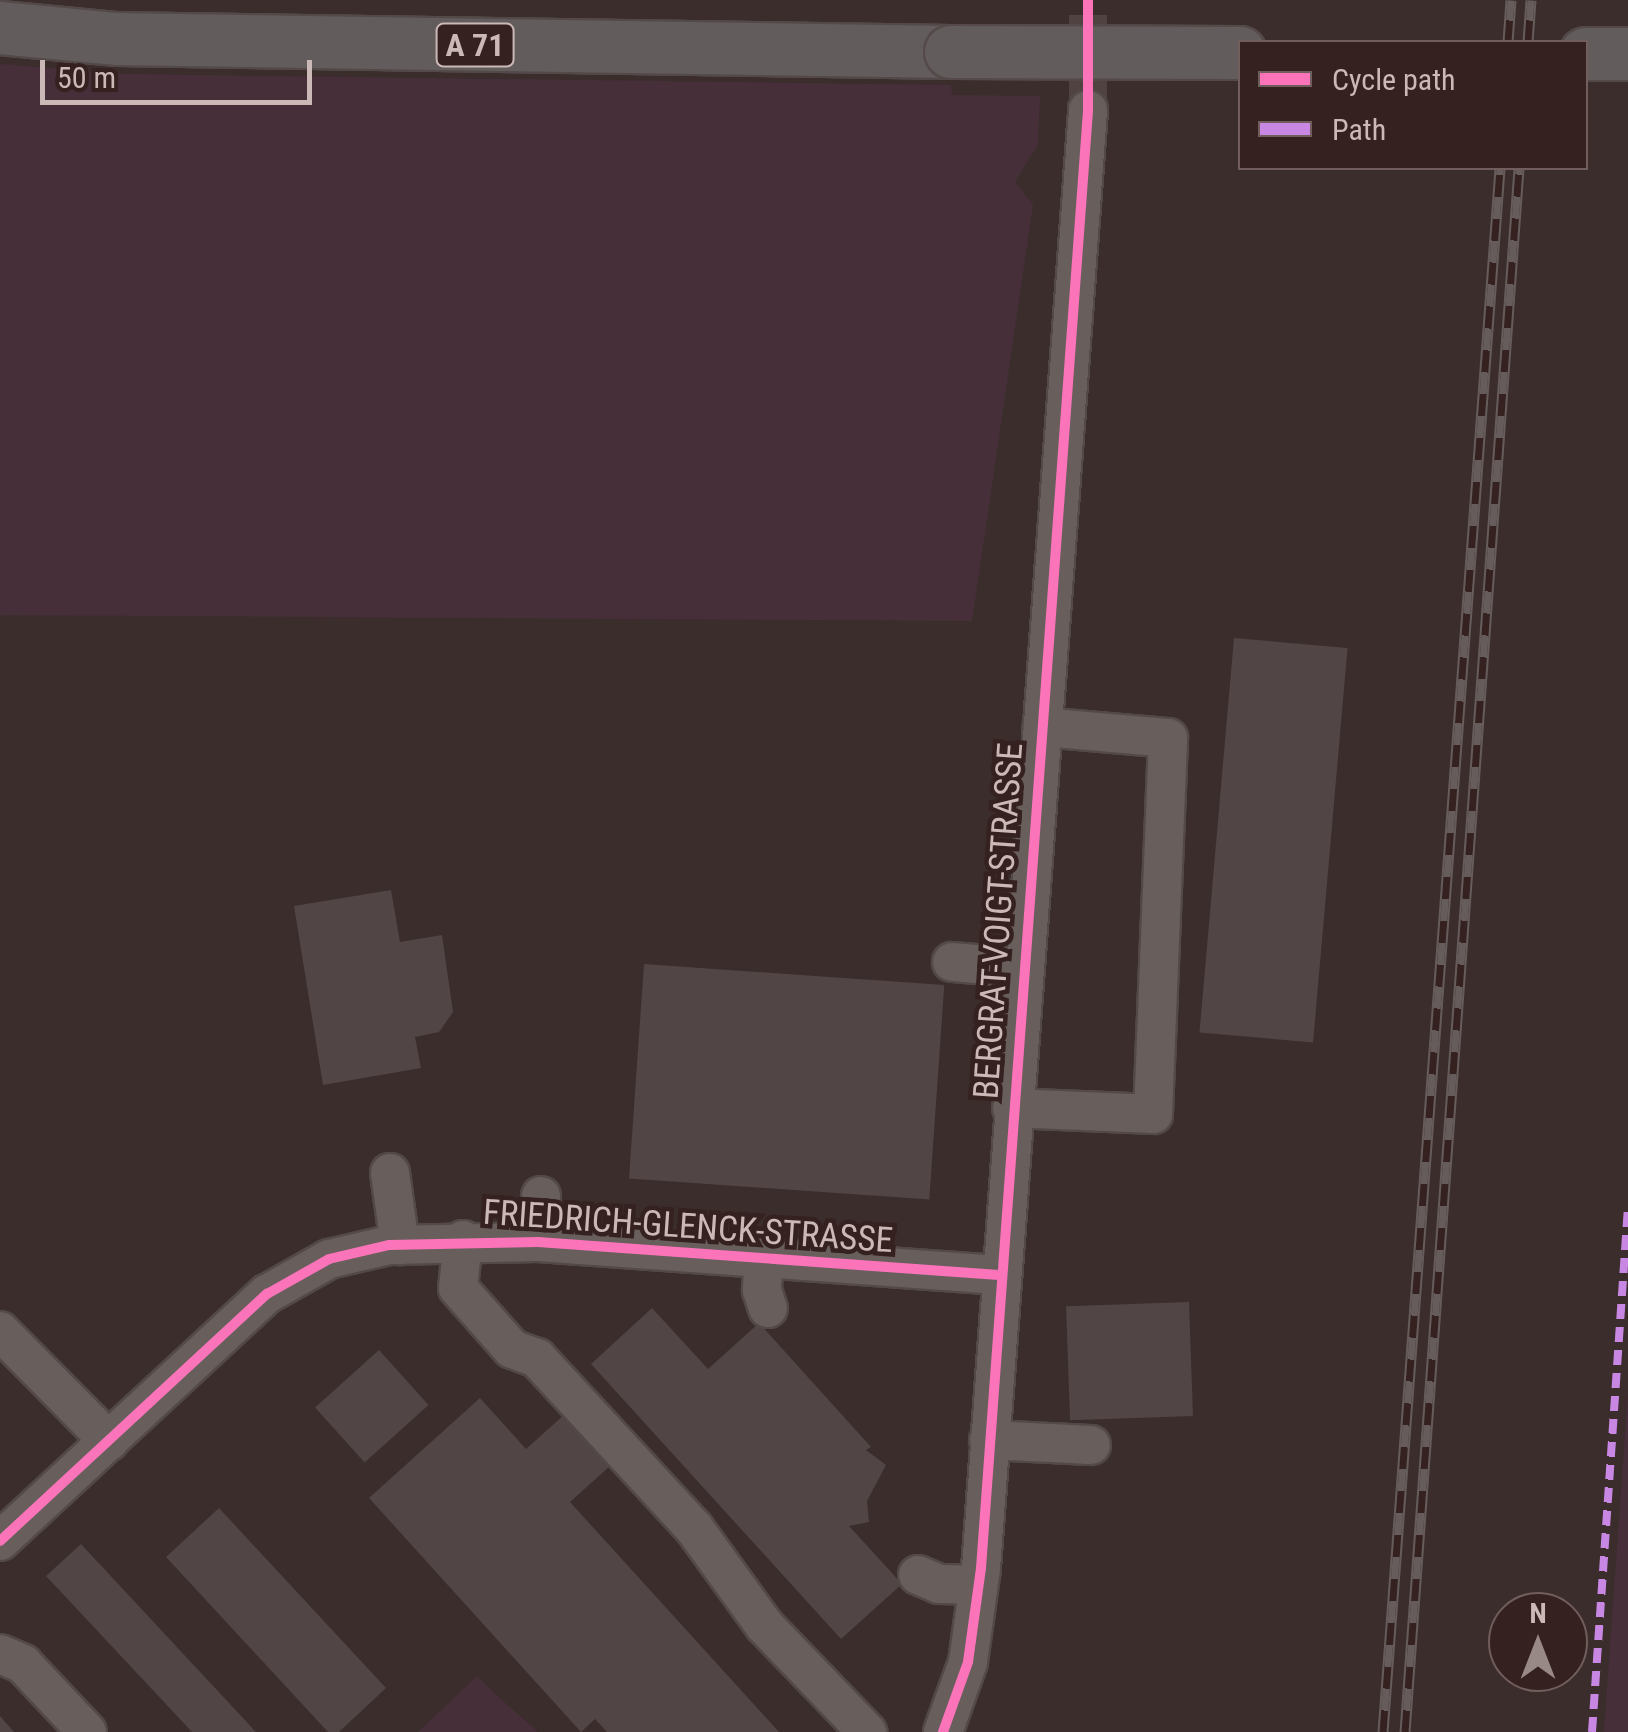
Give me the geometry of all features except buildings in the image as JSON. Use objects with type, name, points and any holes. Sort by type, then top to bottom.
[{"type":"highway","name":"A 71","points":[[0,28],[117,39],[1238,53]]},
{"type":"highway","points":[[1588,54],[1628,54]]},
{"type":"street","name":"BERGRAT-VOIGT-STRASSE","points":[[943,1732],[968,1662],[978,1586],[1088,110]]},
{"type":"street","points":[[1012,1108],[1154,1114],[1168,738],[1042,728]]},
{"type":"street","points":[[952,962],[1023,968]]},
{"type":"street","points":[[390,1172],[400,1245]]},
{"type":"street","points":[[538,1242],[542,1196]]},
{"type":"street","points":[[463,1240],[458,1288],[512,1349],[537,1358],[694,1528],[764,1626],[867,1732]]},
{"type":"street","name":"FRIEDRICH-GLENCK-STRASSE","points":[[0,1542],[267,1294],[329,1259],[400,1245],[463,1240],[1000,1275]]},
{"type":"street","points":[[764,1258],[762,1290],[768,1308]]},
{"type":"street","points":[[0,1331],[109,1440]]},
{"type":"street","points":[[989,1440],[1091,1445]]},
{"type":"street","points":[[918,1575],[939,1584],[978,1586]]},
{"type":"street","points":[[0,1654],[23,1664],[86,1732]]},
{"type":"shaded area","points":[[0,64],[123,74],[951,85],[952,95],[1040,96],[1038,144],[1015,182],[1033,205],[972,621],[0,615]]},
{"type":"shaded area","points":[[1628,1392],[1628,1732],[1604,1732]]},
{"type":"shaded area","points":[[477,1676],[493,1692],[538,1732],[418,1732]]},
{"type":"tunnel","points":[[1088,0],[1088,110]]},
{"type":"railway","points":[[1508,40],[1511,0]]},
{"type":"railway","points":[[1528,40],[1531,0]]},
{"type":"railway","points":[[1383,1732],[1500,170]]},
{"type":"railway","points":[[1405,1732],[1519,170]]},
{"type":"marked path","points":[[1592,1732],[1628,1206]]},
{"type":"cycle path","points":[[943,1732],[968,1662],[981,1568],[1088,110],[1088,0]]},
{"type":"cycle path","points":[[0,1541],[267,1294],[329,1259],[389,1245],[538,1242],[999,1275]]}]
